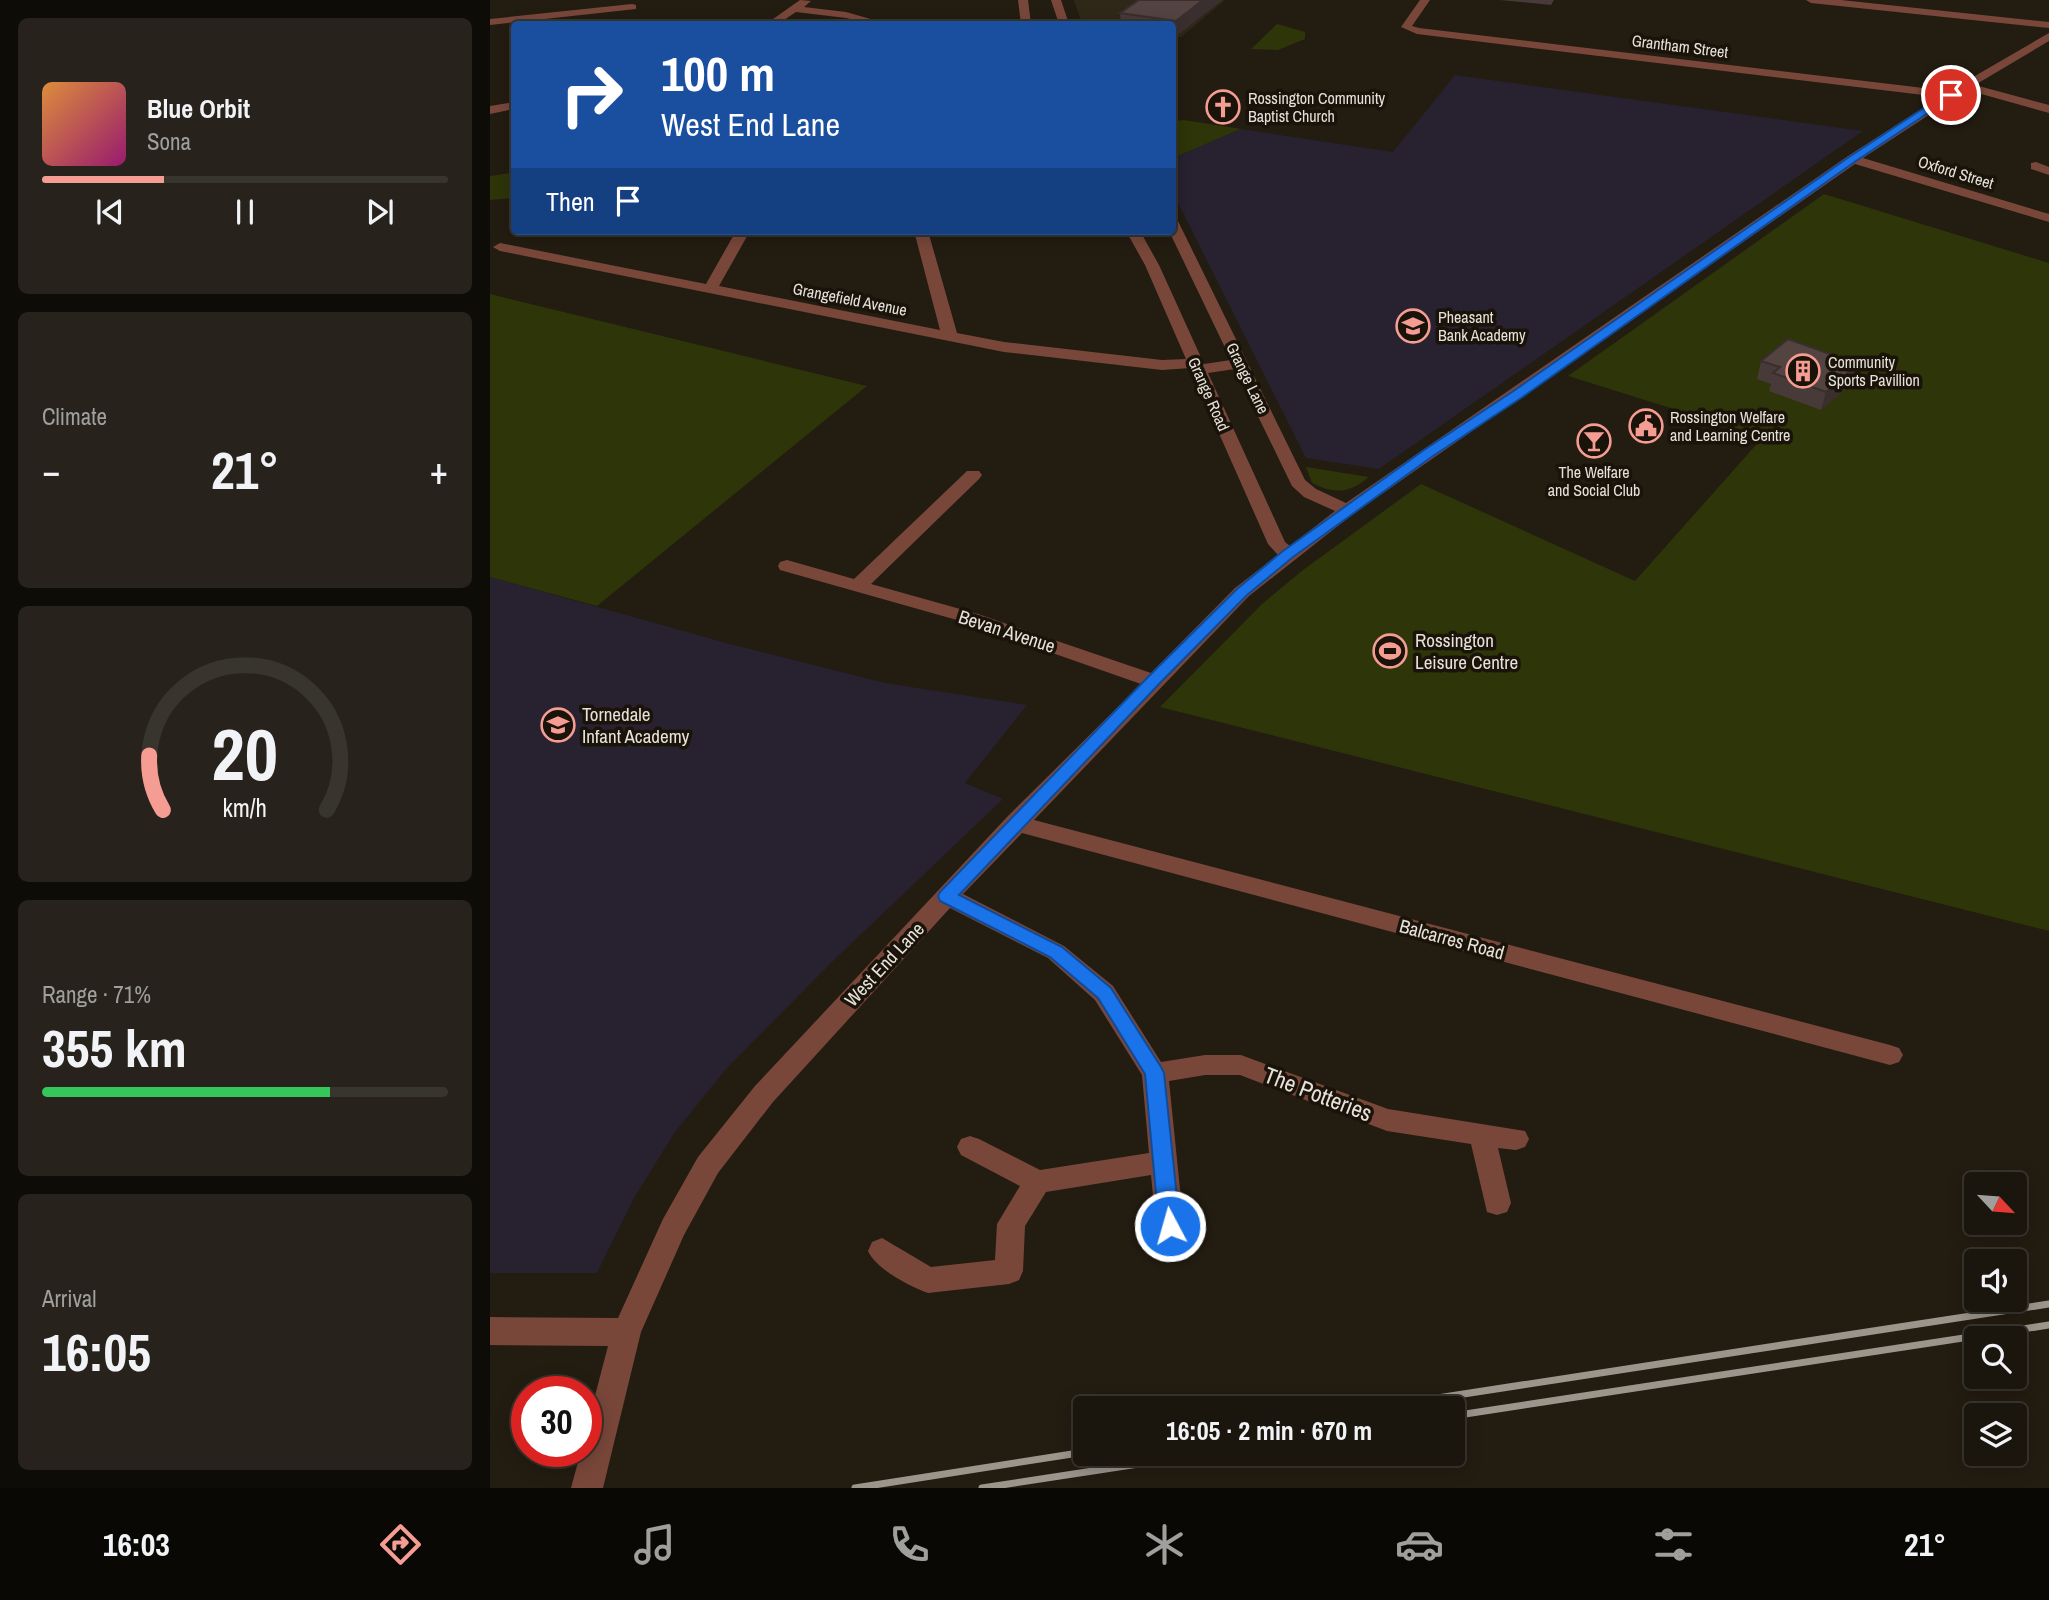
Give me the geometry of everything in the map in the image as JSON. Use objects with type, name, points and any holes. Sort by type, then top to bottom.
[{"type":"street","points":[[776,21],[808,0]]},
{"type":"street","points":[[1023,0],[1026,21]]},
{"type":"street","points":[[1056,0],[1062,21]]},
{"type":"street","name":"Grantham Street","points":[[1425,0],[1404,28],[1957,91],[2049,109]]},
{"type":"street","points":[[1811,0],[1921,6],[2049,25]]},
{"type":"street","points":[[490,22],[632,7]]},
{"type":"street","points":[[795,9],[869,21]]},
{"type":"street","name":"West End Lane","points":[[587,1488],[626,1332],[673,1228],[708,1165],[764,1094],[1015,823],[1242,592],[1347,510],[1853,159],[1957,91],[2049,36]]},
{"type":"street","points":[[490,110],[511,106]]},
{"type":"street","name":"Oxford Street","points":[[1853,159],[2049,218]]},
{"type":"street","name":"Grange Lane","points":[[1176,230],[1298,482],[1310,493],[1347,510]]},
{"type":"street","points":[[711,288],[741,235]]},
{"type":"street","points":[[922,235],[950,337]]},
{"type":"street","name":"Grange Road","points":[[1135,235],[1152,265],[1277,544],[1288,554]]},
{"type":"street","name":"Grangefield Avenue","points":[[500,247],[950,337],[1070,356],[1197,367],[1241,363]]},
{"type":"street","points":[[858,586],[973,475]]},
{"type":"street","name":"Bevan Avenue","points":[[786,566],[971,618],[1153,681]]},
{"type":"street","name":"Balcarres Road","points":[[1015,823],[1889,1055]]},
{"type":"street","points":[[947,896],[1056,952],[1104,993],[1154,1073],[1172,1248]]},
{"type":"street","name":"The Potteries","points":[[1154,1073],[1205,1065],[1241,1065],[1387,1120],[1516,1139]]},
{"type":"street","points":[[1482,1134],[1497,1203]]},
{"type":"street","points":[[970,1147],[1038,1182],[1163,1162]]},
{"type":"street","points":[[882,1251],[928,1280],[1009,1271],[1012,1224],[1038,1182]]},
{"type":"street","points":[[490,1331],[626,1332]]},
{"type":"shaded area","points":[[1074,0],[1225,0],[1181,37],[1176,37],[1176,21],[1081,21]]},
{"type":"shaded area","name":"Pheasant Bank Academy","points":[[1455,75],[1863,131],[1379,469],[1306,458],[1176,199],[1176,157],[1241,129],[1393,152]]},
{"type":"shaded area","points":[[490,577],[730,644],[885,683],[1027,705],[965,783],[1003,799],[832,962],[727,1068],[675,1132],[634,1198],[597,1273],[490,1273]]},
{"type":"green space","points":[[1277,24],[1305,32],[1305,39],[1278,50],[1251,49]]},
{"type":"green space","points":[[1184,120],[1241,129],[1176,157],[1176,121]]},
{"type":"green space","points":[[511,166],[511,198],[490,200],[490,176],[510,173]]},
{"type":"green space","points":[[1824,194],[2049,263],[2049,931],[1160,707],[1262,604],[1303,570],[1421,484],[1635,581],[1763,437],[1568,376]]},
{"type":"green space","points":[[490,294],[867,386],[597,606],[490,577]]},
{"type":"green space","points":[[1306,467],[1369,477],[1355,487],[1341,491],[1327,489],[1312,483]]},
{"type":"building","points":[[1139,0],[1203,0],[1176,21],[1120,13]]},
{"type":"building","points":[[1788,339],[1858,364],[1826,392],[1773,373],[1780,367],[1761,361]]},
{"type":"railway","points":[[1451,1396],[2049,1304]]},
{"type":"railway","points":[[1465,1414],[2049,1325]]},
{"type":"railway","points":[[855,1488],[1073,1454]]},
{"type":"railway","points":[[982,1488],[1126,1466]]},
{"type":"place","name":"Rossington Community Baptist Church","points":[[1223,107]]},
{"type":"place","name":"Pheasant Bank Academy","points":[[1413,326]]},
{"type":"place","name":"Community Sports Pavillion","points":[[1803,371]]},
{"type":"place","name":"Rossington Welfare and Learning Centre","points":[[1646,426]]},
{"type":"place","name":"The Welfare and Social Club","points":[[1594,441]]},
{"type":"place","name":"Rossington Leisure Centre","points":[[1390,651]]},
{"type":"place","name":"Tornedale Infant Academy","points":[[558,725]]},
{"type":"route","points":[[1170,1226],[1154,1073],[1104,993],[1056,952],[947,896],[1153,681],[1242,592],[1288,554],[1428,453],[1516,395],[1853,159],[1951,95]]}]
